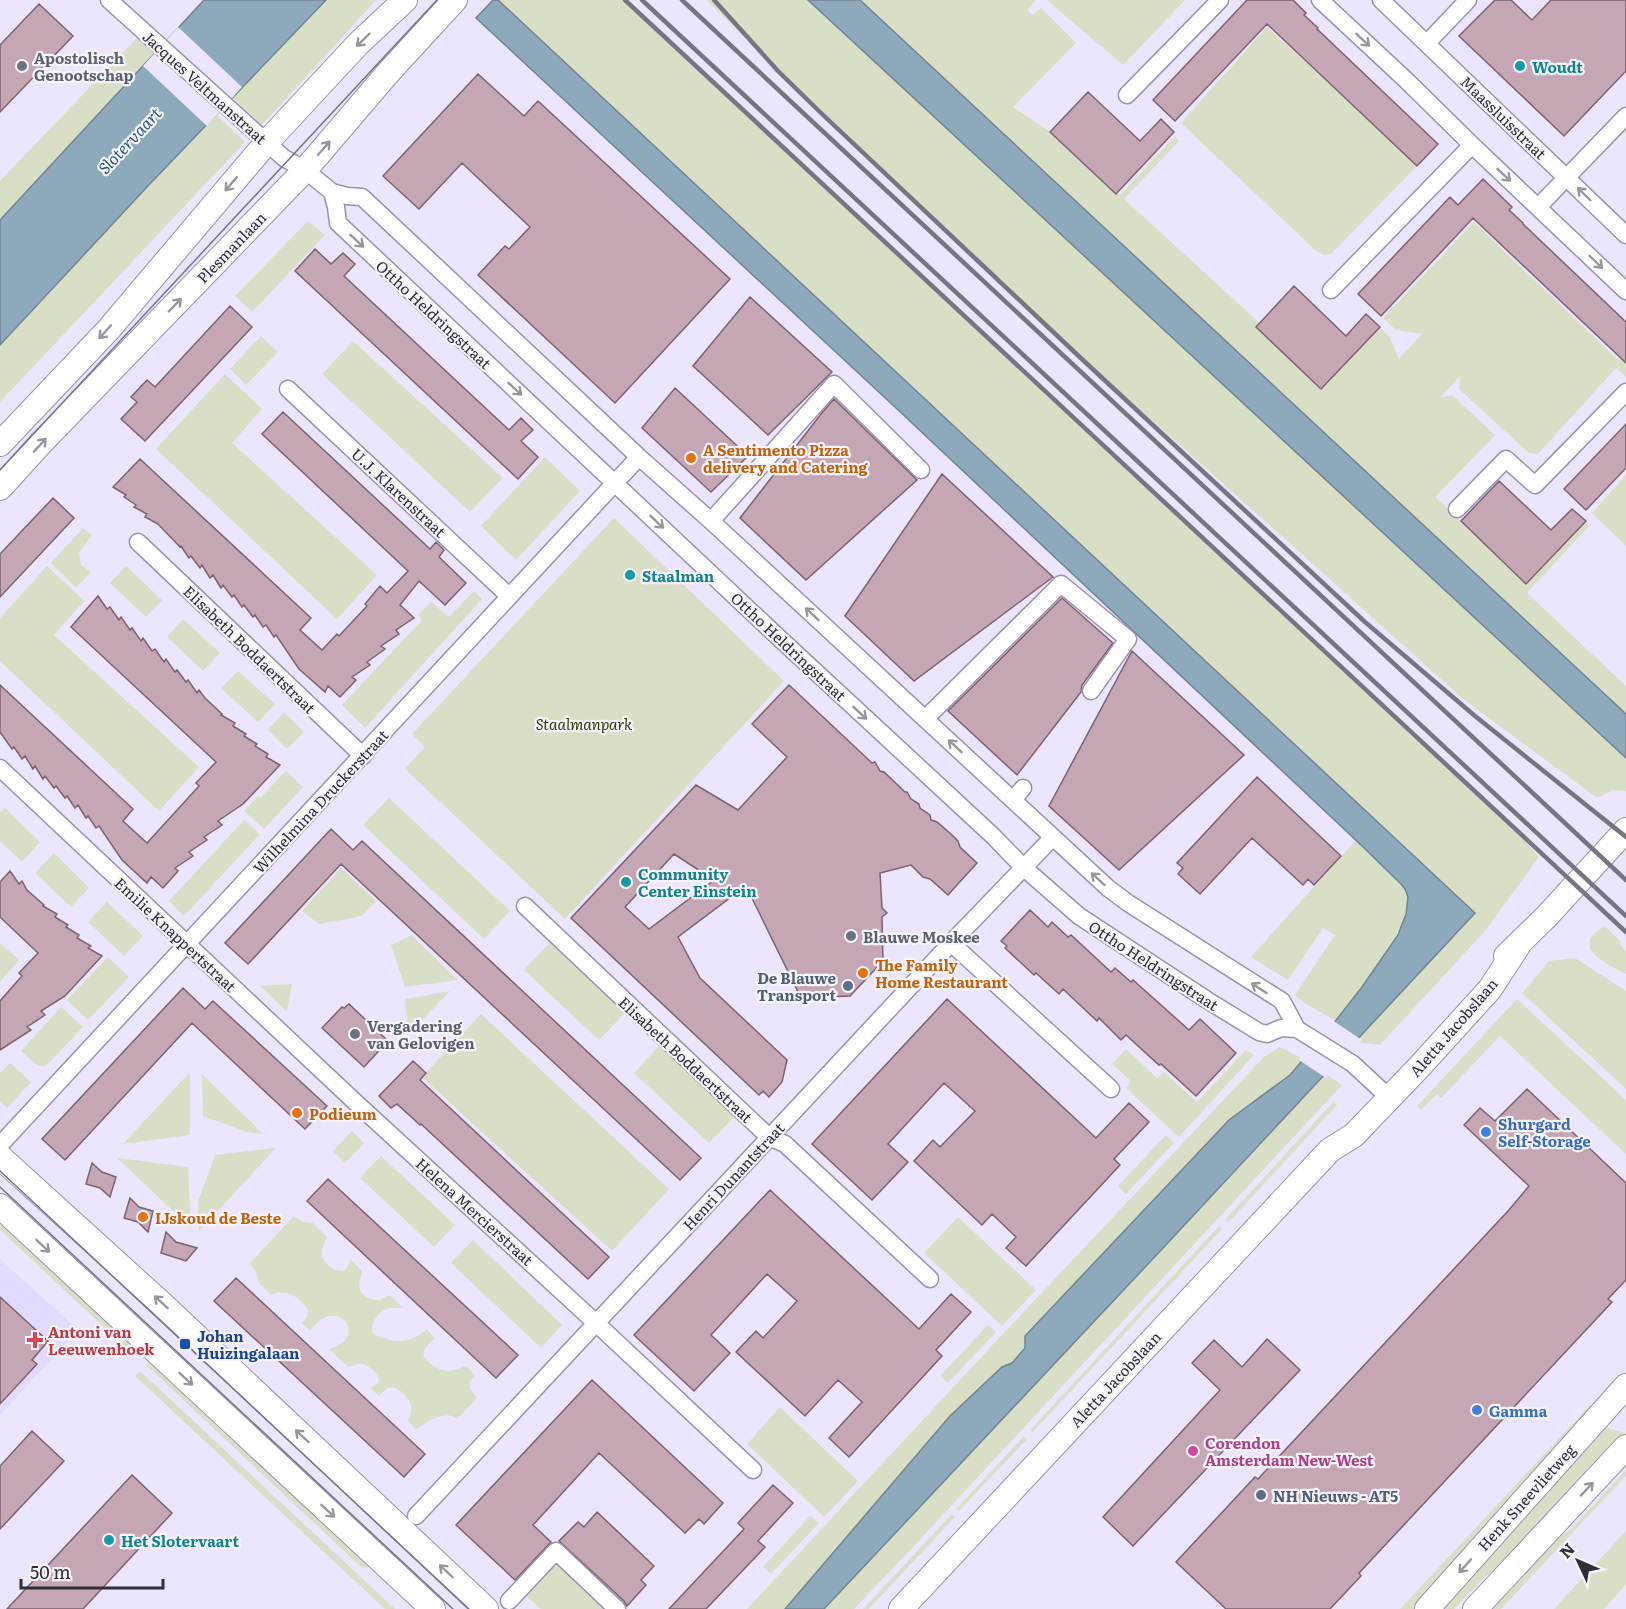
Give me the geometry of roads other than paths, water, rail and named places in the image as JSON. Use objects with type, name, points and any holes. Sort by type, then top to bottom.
[{"type":"street","name":"Jacques Veltmanstraat","points":[[109,0],[284,158],[305,170]]},
{"type":"street","points":[[0,444],[109,328],[267,142],[358,44],[405,0]]},
{"type":"street","name":"Plesmanlaan","points":[[0,488],[305,170],[387,74],[455,0]]},
{"type":"street","points":[[1127,95],[1220,0]]},
{"type":"street","points":[[1320,0],[1626,291]]},
{"type":"street","name":"Maassluisstraat","points":[[1381,0],[1626,235]]},
{"type":"street","points":[[1427,43],[1468,0]]},
{"type":"street","points":[[1538,207],[1626,116]]},
{"type":"street","points":[[1331,290],[1472,146]]},
{"type":"street","points":[[305,170],[332,192],[362,197],[639,457],[925,719],[1018,794],[1053,837],[1108,888],[1282,1001],[1302,1033],[1353,1064],[1380,1089]]},
{"type":"street","name":"Ottho Heldringstraat","points":[[332,192],[338,223],[993,836],[1023,867],[1079,916],[1259,1032],[1267,1034],[1281,1028],[1302,1033]]},
{"type":"street","points":[[711,521],[834,384],[921,470]]},
{"type":"street","name":"U.J. Klarenstraat","points":[[288,389],[509,596]]},
{"type":"street","points":[[1457,509],[1506,459],[1535,485],[1626,392]]},
{"type":"street","name":"Wilhelmina Druckerstraat","points":[[0,1145],[639,457]]},
{"type":"street","name":"Elisabeth Boddaertstraat","points":[[138,542],[363,756]]},
{"type":"street","points":[[925,719],[1061,584],[1128,639],[1091,691]]},
{"type":"street","name":"Emilie Knappertstraat","points":[[0,768],[353,1100]]},
{"type":"street","name":"Aletta Jacobslaan","points":[[1330,1150],[1341,1125],[1380,1089],[1479,978],[1518,946],[1553,910],[1626,830]]},
{"type":"street","name":"Henri Dunantstraat","points":[[416,1516],[951,943],[1053,837]]},
{"type":"street","name":"Elisabeth Boddaertstraat","points":[[525,906],[769,1137],[785,1144],[930,1279]]},
{"type":"street","points":[[951,943],[1111,1089]]},
{"type":"street","name":"Aletta Jacobslaan","points":[[901,1609],[1330,1150],[1354,1135],[1421,1065],[1490,989],[1518,946]]},
{"type":"street","name":"Helena Mercierstraat","points":[[353,1100],[753,1470]]},
{"type":"street","points":[[0,1157],[179,1319],[486,1609]]},
{"type":"street","points":[[0,1206],[433,1609]]},
{"type":"street","name":"Henk Sneevlietweg","points":[[1427,1609],[1626,1386]]},
{"type":"street","points":[[1475,1609],[1626,1447]]},
{"type":"street","points":[[509,1601],[556,1551],[617,1609]]},
{"type":"water","name":"Slotervaart","points":[[204,0],[326,0],[0,345],[0,220]]},
{"type":"water","points":[[493,0],[498,0],[1475,913],[824,1609],[785,1609],[950,1416],[1002,1367],[1012,1363],[1025,1348],[1025,1336],[1229,1120],[1290,1075],[1362,987],[1398,935],[1406,914],[1408,897],[1401,884],[1361,845],[896,408],[476,18]]},
{"type":"water","points":[[808,0],[860,0],[1626,714],[1626,758]]},
{"type":"tram line","points":[[0,470],[437,0]]},
{"type":"tram line","points":[[0,1171],[469,1609]]},
{"type":"tram line","points":[[0,1187],[453,1609]]},
{"type":"railway","points":[[625,0],[1626,932]]},
{"type":"railway","points":[[642,0],[1626,916]]},
{"type":"railway","points":[[682,0],[1626,880]]},
{"type":"railway","points":[[714,0],[778,71],[821,113],[1365,622],[1475,716],[1626,837]]},
{"type":"place","name":"Apostolisch Genootschap","points":[[22,66]]},
{"type":"place","name":"Woudt","points":[[1520,66]]},
{"type":"place","name":"A Sentimento Pizza delivery and Catering","points":[[691,458]]},
{"type":"place","name":"Staalman","points":[[630,575]]},
{"type":"place","name":"Community Center Einstein","points":[[626,882]]},
{"type":"place","name":"Blauwe Moskee","points":[[851,936]]},
{"type":"place","name":"The Family Home Restaurant","points":[[863,973]]},
{"type":"place","name":"De Blauwe Transport","points":[[848,986]]},
{"type":"place","name":"Vergadering van Gelovigen","points":[[355,1034]]},
{"type":"place","name":"Podieum","points":[[297,1113]]},
{"type":"place","name":"Shurgard Self-Storage","points":[[1486,1132]]},
{"type":"place","name":"IJskoud de Beste","points":[[143,1217]]},
{"type":"place","name":"Antoni van Leeuwenhoek","points":[[35,1340]]},
{"type":"place","name":"Johan Huizingalaan","points":[[185,1344]]},
{"type":"place","name":"Gamma","points":[[1477,1410]]},
{"type":"place","name":"Corendon Amsterdam New-West","points":[[1193,1451]]},
{"type":"place","name":"NH Nieuws - AT5","points":[[1261,1495]]},
{"type":"place","name":"Het Slotervaart","points":[[109,1540]]},
{"type":"park label","name":"Staalmanpark","points":[[584,723]]}]
